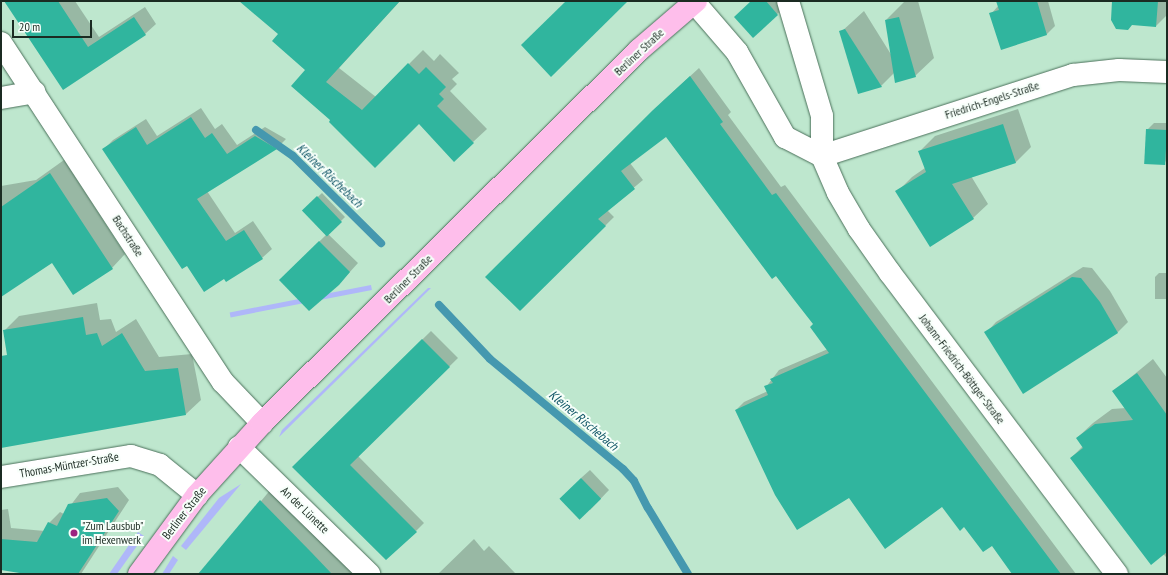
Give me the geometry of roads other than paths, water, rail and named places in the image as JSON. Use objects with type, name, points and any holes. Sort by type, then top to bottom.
[{"type":"main road","name":"Berliner Straße","points":[[139,574],[197,495],[262,423],[639,50],[695,2]]},
{"type":"street","name":"Johann-Friedrich-Böttger-Straße","points":[[788,1],[822,116],[822,156],[838,194],[859,229],[1117,574]]},
{"type":"street","points":[[695,2],[737,52],[785,137],[822,156]]},
{"type":"street","name":"Bachstraße","points":[[1,43],[222,382],[262,423]]},
{"type":"street","name":"Friedrich-Engels-Straße","points":[[822,156],[1073,75],[1119,70],[1167,72]]},
{"type":"street","points":[[1,98],[34,92]]},
{"type":"street","name":"An der Lünette","points":[[239,447],[370,574]]},
{"type":"street","name":"Thomas-Müntzer-Straße","points":[[1,477],[131,456],[160,465],[197,495]]},
{"type":"waterway","name":"Kleiner Rischebach","points":[[256,130],[293,156],[381,243]]},
{"type":"waterway","name":"Kleiner Rischebach","points":[[439,305],[490,359],[623,469],[634,481],[648,508],[688,574]]},
{"type":"place","name":"\"Zum Lausbub\" im Hexenwerk","points":[[74,533]]}]
